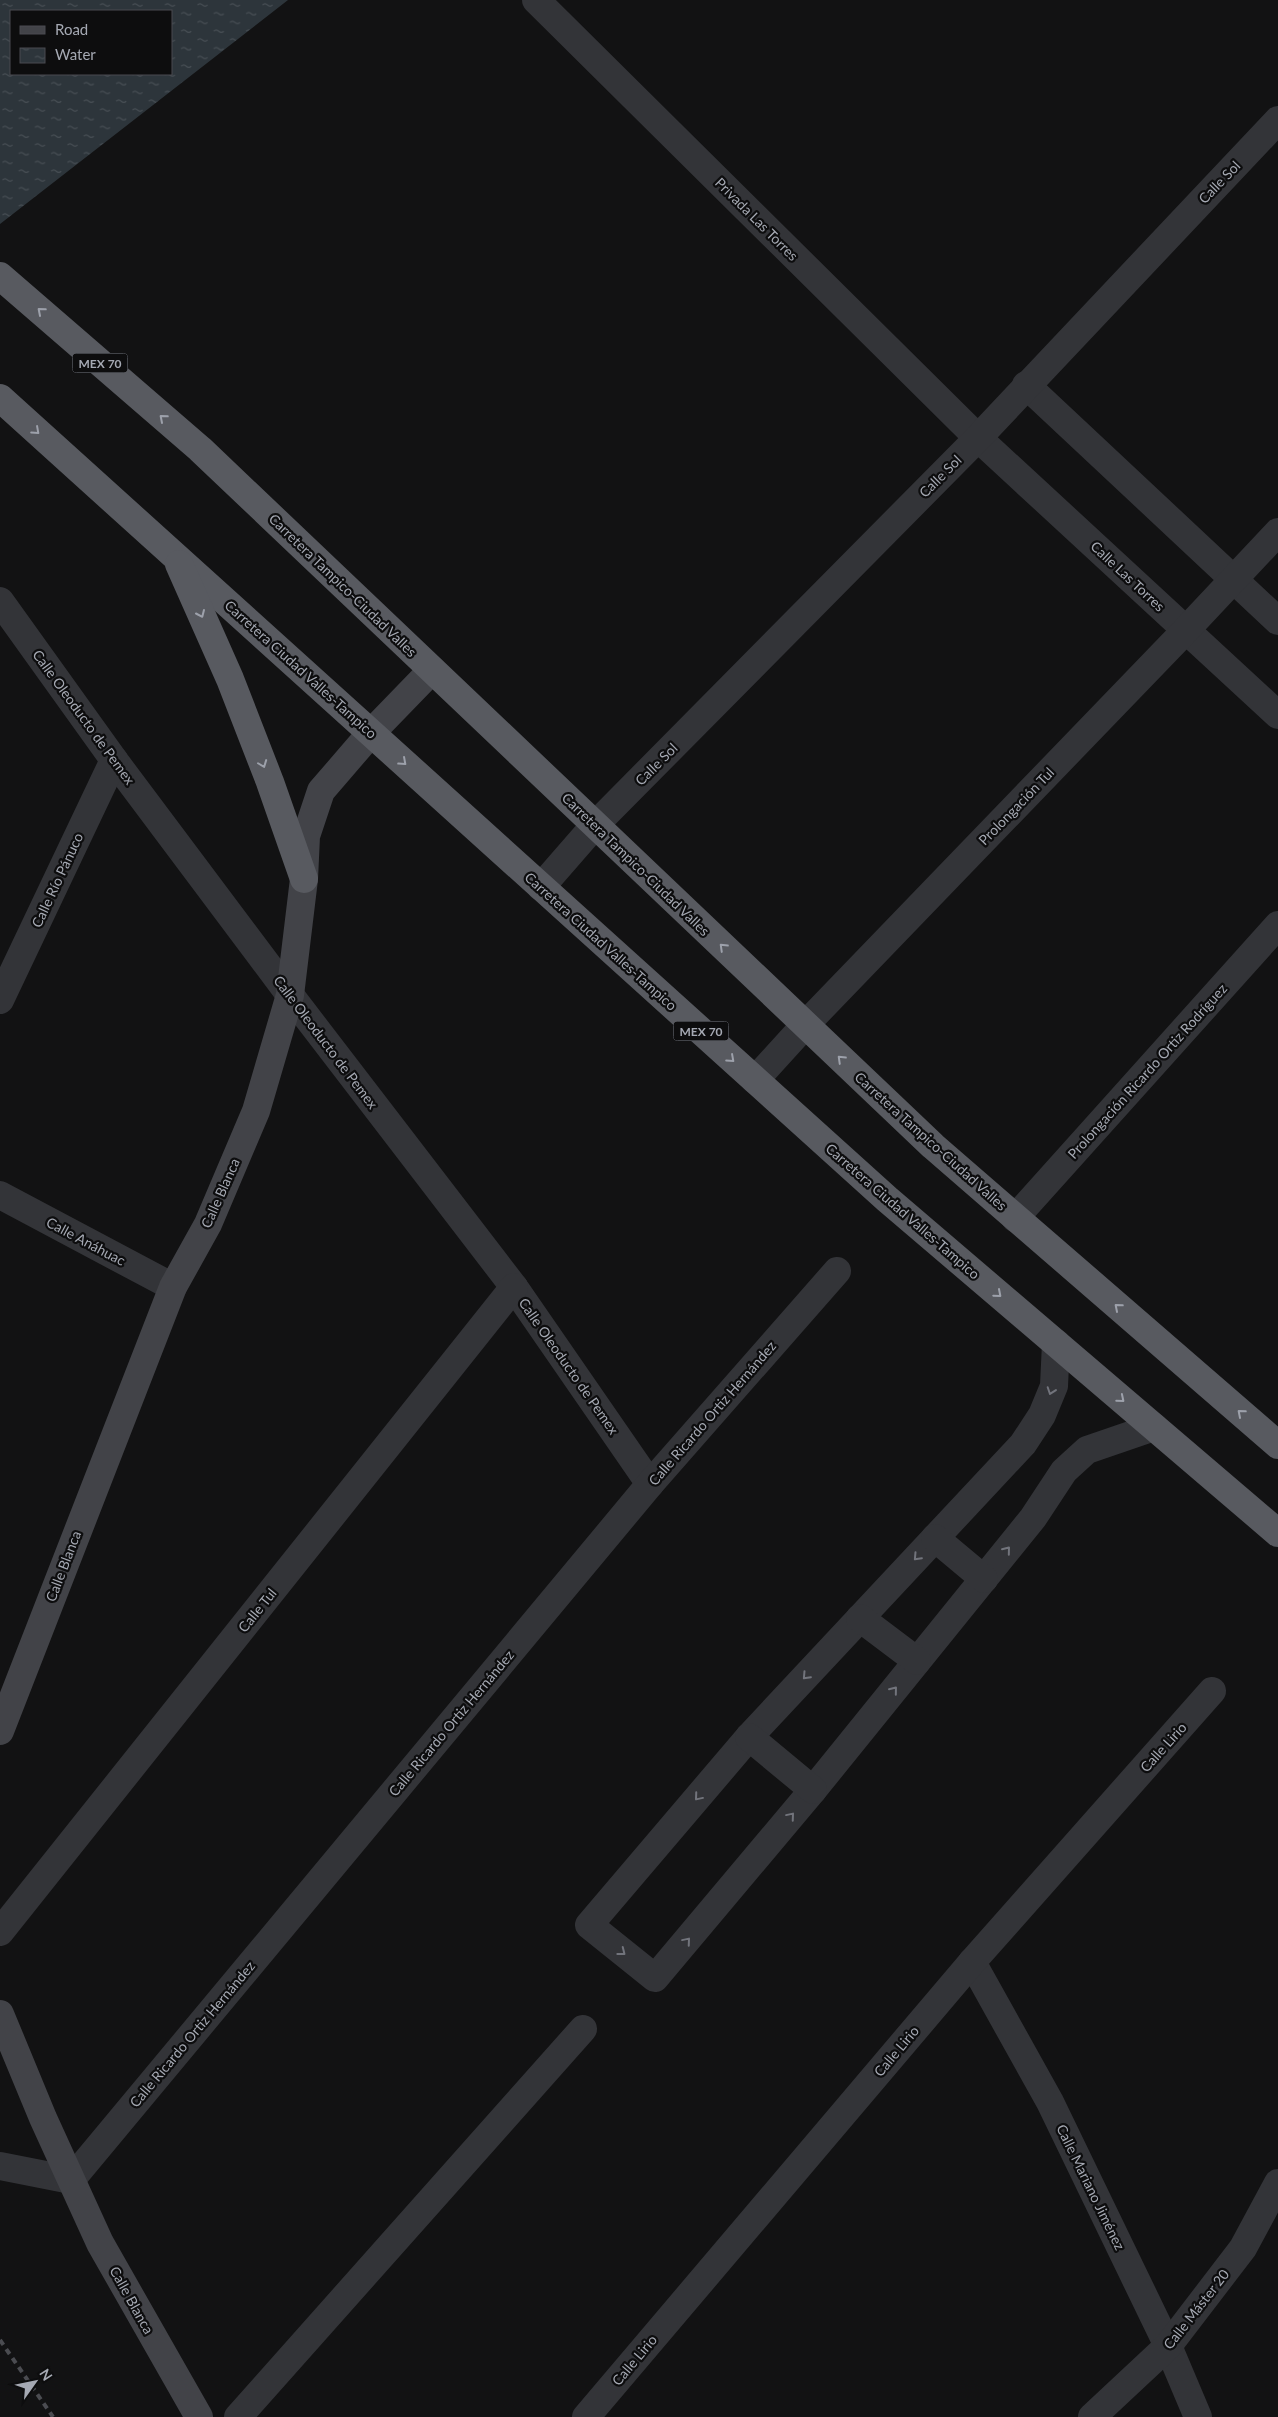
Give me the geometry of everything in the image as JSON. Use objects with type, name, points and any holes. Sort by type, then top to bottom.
[{"type":"highway","name":"Carretera Tampico-Ciudad Valles","points":[[0,276],[200,449],[933,1146],[1278,1445]]},
{"type":"highway","name":"Carretera Ciudad Valles-Tampico","points":[[0,398],[887,1199],[1278,1533]]},
{"type":"highway","points":[[174,554],[230,679],[270,782],[304,879]]},
{"type":"main road","name":"Calle Blanca","points":[[0,1731],[173,1287],[208,1224],[256,1111],[290,995],[304,879],[306,836],[321,791],[371,733],[432,670]]},
{"type":"main road","name":"Calle Blanca","points":[[0,2014],[100,2243],[199,2417]]},
{"type":"street","name":"Privada Las Torres","points":[[536,0],[978,438]]},
{"type":"street","name":"Calle Sol","points":[[541,887],[596,825],[978,438],[1278,120]]},
{"type":"street","points":[[1026,385],[1278,621]]},
{"type":"street","name":"Calle Las Torres","points":[[978,438],[1278,715]]},
{"type":"street","name":"Prolongación Tul","points":[[755,1080],[805,1024],[1186,630],[1278,532]]},
{"type":"street","name":"Calle Oleoducto de Pemex","points":[[0,601],[114,760],[290,995],[514,1287],[650,1484]]},
{"type":"street","name":"Calle Río Pánuco","points":[[0,1000],[114,760]]},
{"type":"street","name":"Prolongación Ricardo Ortiz Rodríguez","points":[[1016,1218],[1278,925]]},
{"type":"street","name":"Calle Anáhuac","points":[[0,1195],[173,1287]]},
{"type":"street","name":"Calle Ricardo Ortiz Hernández","points":[[71,2180],[650,1484],[837,1271]]},
{"type":"street","name":"Calle Tul","points":[[0,1932],[514,1287]]},
{"type":"street","points":[[1056,1343],[1054,1386],[1042,1415],[1023,1444],[749,1738],[588,1925],[655,1978],[813,1790],[984,1579],[1033,1518],[1064,1471],[1087,1450],[1154,1427]]},
{"type":"street","points":[[935,1538],[984,1579]]},
{"type":"street","points":[[860,1618],[917,1661]]},
{"type":"street","name":"Calle Lirio","points":[[586,2417],[972,1962],[1212,1691]]},
{"type":"street","points":[[749,1738],[813,1790]]},
{"type":"street","name":"Calle Mariano Jiménez","points":[[972,1962],[1050,2102],[1168,2346],[1198,2417]]},
{"type":"street","points":[[238,2417],[584,2029]]},
{"type":"street","points":[[0,2166],[71,2180]]},
{"type":"street","name":"Calle Máster 20","points":[[1092,2417],[1168,2346],[1243,2248],[1278,2183]]},
{"type":"water","points":[[0,0],[288,0],[0,224]]},
{"type":"railway","points":[[0,2340],[53,2417]]}]
